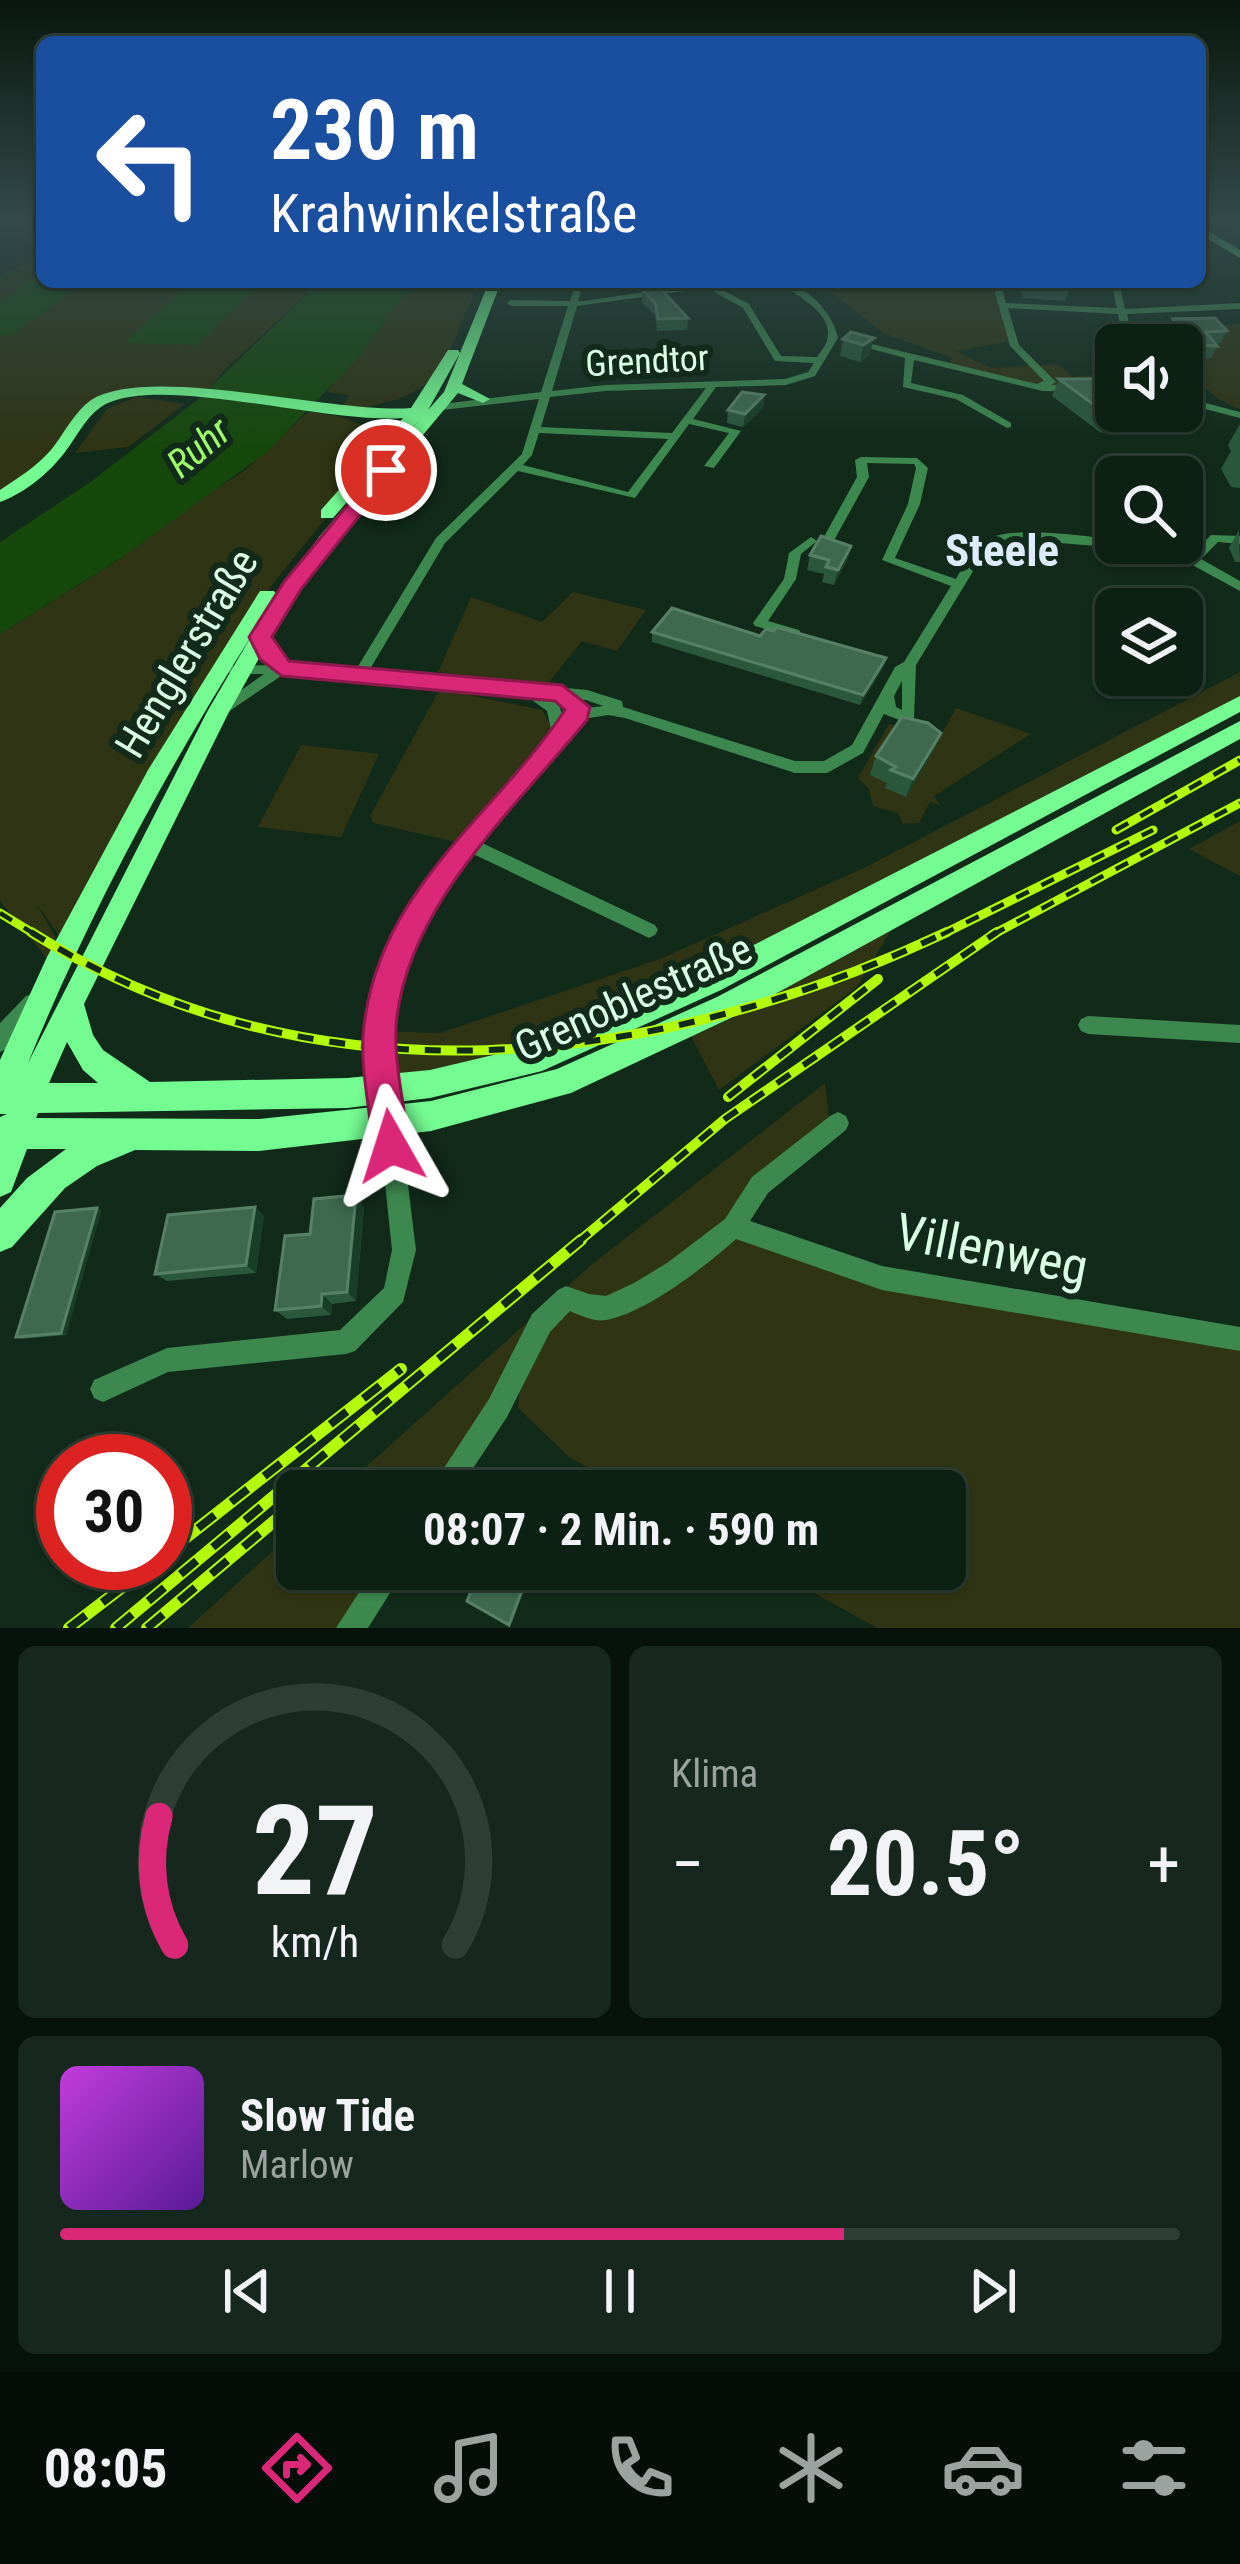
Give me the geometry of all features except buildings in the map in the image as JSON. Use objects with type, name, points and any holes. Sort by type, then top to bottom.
[{"type":"main road","name":"Henglerstraße","points":[[0,1180],[9,1097],[57,999],[218,712],[230,669],[261,637],[325,541],[427,411],[476,296]]},
{"type":"main road","name":"Henglerstraße","points":[[57,999],[96,892],[302,545],[388,442],[455,386],[490,296]]},
{"type":"main road","points":[[374,410],[436,385]]},
{"type":"main road","points":[[455,386],[483,400]]},
{"type":"main road","points":[[0,497],[50,460],[99,401],[129,392],[326,412],[427,411]]},
{"type":"main road","points":[[326,412],[427,411]]},
{"type":"main road","points":[[326,412],[376,430],[388,442]]},
{"type":"main road","name":"Grenoblestraße","points":[[9,1097],[277,1098],[386,1090],[542,1057],[620,1024],[1240,703]]},
{"type":"main road","name":"Grenoblestraße","points":[[8,1132],[259,1135],[389,1123],[560,1083],[796,970],[1240,729]]},
{"type":"main road","points":[[57,999],[91,1060],[146,1096]]},
{"type":"main road","points":[[0,1235],[23,1202],[62,1168],[95,1148],[153,1133]]},
{"type":"street","points":[[361,673],[440,542],[517,467],[537,430],[576,296]]},
{"type":"street","points":[[511,303],[573,305],[629,296]]},
{"type":"street","points":[[728,296],[744,304],[778,359],[821,360],[833,338],[832,324],[801,296]]},
{"type":"street","points":[[1000,296],[1015,346],[1051,382],[1032,386]]},
{"type":"street","points":[[1117,296],[1123,324]]},
{"type":"street","points":[[1003,305],[1120,312],[1240,306]]},
{"type":"street","points":[[833,338],[1032,386],[1095,388]]},
{"type":"street","points":[[910,357],[906,385],[959,397],[1007,425]]},
{"type":"street","name":"Grendtor","points":[[427,411],[548,393],[800,380],[812,374],[821,360]]},
{"type":"street","points":[[517,467],[631,496],[714,383]]},
{"type":"street","points":[[1203,405],[1240,415]]},
{"type":"street","points":[[688,421],[736,431],[710,466]]},
{"type":"street","points":[[537,430],[677,436]]},
{"type":"street","points":[[818,640],[760,623],[790,579],[795,553],[818,542],[863,477],[861,460],[920,463],[914,504],[888,560],[959,584]]},
{"type":"street","points":[[1203,550],[1215,538],[1240,540]]},
{"type":"street","points":[[103,1389],[167,1360],[346,1342],[377,1317],[395,1294],[404,1250],[379,1030],[391,964],[416,914],[467,844],[578,714],[608,710],[795,767],[827,767],[858,749],[899,665],[981,548],[995,539],[1095,544]]},
{"type":"street","points":[[1203,562],[1240,587]]},
{"type":"street","points":[[261,637],[268,654],[282,668]]},
{"type":"street","points":[[886,695],[889,710],[909,714],[899,665]]},
{"type":"street","points":[[218,712],[282,668]]},
{"type":"street","points":[[230,669],[361,673],[587,695],[678,724],[690,733]]},
{"type":"street","points":[[529,691],[554,709],[560,734]]},
{"type":"street","points":[[562,693],[578,707],[578,714]]},
{"type":"street","points":[[467,844],[649,930]]},
{"type":"street","points":[[0,1040],[57,999]]},
{"type":"street","points":[[1088,1025],[1240,1034]]},
{"type":"street","points":[[456,1470],[498,1408],[541,1323],[566,1298],[587,1307],[609,1308],[710,1246],[733,1227],[760,1186],[838,1123]]},
{"type":"street","name":"Villenweg","points":[[733,1227],[882,1278],[1240,1339]]},
{"type":"street","points":[[351,1628],[377,1590]]},
{"type":"shaded area","points":[[0,296],[305,296],[225,369],[207,392],[140,388],[103,396],[49,457],[0,494]]},
{"type":"shaded area","points":[[403,296],[473,296],[445,359],[419,388],[400,398],[338,411],[350,395],[327,392]]},
{"type":"shaded area","points":[[837,296],[999,296],[1012,341],[956,351],[992,368],[1058,364],[1072,377],[1095,375],[1095,388],[1047,388],[950,364],[952,358],[883,333]]},
{"type":"shaded area","points":[[1240,324],[1240,409],[1203,386],[1203,326]]},
{"type":"shaded area","points":[[137,397],[185,404],[128,447],[75,453],[107,409]]},
{"type":"shaded area","points":[[308,412],[350,420],[386,443],[272,585],[217,669],[63,941],[36,903],[60,945],[50,962],[0,901],[0,634],[123,557],[171,518],[244,471]]},
{"type":"shaded area","points":[[573,592],[646,610],[617,651],[582,641],[546,686],[438,672],[471,597],[542,622]]},
{"type":"shaded area","points":[[1240,672],[1240,701],[625,1021],[387,1088],[381,1031],[440,1033],[660,959],[864,868],[1194,696],[1203,696],[1203,691]]},
{"type":"shaded area","points":[[440,689],[542,710],[557,735],[465,844],[373,823],[370,816]]},
{"type":"shaded area","points":[[956,708],[1031,734],[934,796],[940,805],[930,802],[919,823],[903,824],[898,813],[873,806],[869,789],[858,778],[889,724],[895,725],[897,735],[936,744]]},
{"type":"shaded area","points":[[301,745],[379,754],[341,837],[258,827]]},
{"type":"shaded area","points":[[1240,821],[1240,876],[1189,849]]},
{"type":"shaded area","points":[[900,915],[857,987],[719,1090],[686,1027]]},
{"type":"shaded area","points":[[825,1083],[830,1128],[734,1229],[883,1279],[1240,1341],[1240,1628],[877,1628],[809,1590],[966,1590],[966,1470],[593,1470],[569,1457],[518,1408],[519,1394],[566,1297],[448,1470],[362,1470],[591,1265]]},
{"type":"shaded area","points":[[276,1548],[276,1590],[370,1590],[346,1628],[188,1628]]},
{"type":"water","points":[[9,296],[65,296],[13,335],[0,336],[0,302]]},
{"type":"water","points":[[175,296],[248,296],[198,345],[124,343]]},
{"type":"water","name":"Ruhr","points":[[305,296],[404,296],[360,356],[267,452],[124,556],[0,634],[0,542],[89,483],[196,401]]},
{"type":"railway","points":[[1116,830],[1240,760]]},
{"type":"railway","points":[[995,934],[1240,803]]},
{"type":"railway","points":[[941,935],[1153,830]]},
{"type":"railway","points":[[0,913],[32,932]]},
{"type":"railway","points":[[32,932],[140,989],[253,1026],[369,1046],[486,1050],[604,1039],[721,1015],[836,979],[947,932]]},
{"type":"railway","points":[[32,932],[36,935]]},
{"type":"railway","points":[[577,1243],[725,1119],[995,934]]},
{"type":"railway","points":[[728,1097],[878,979]]},
{"type":"railway","points":[[116,1628],[581,1240]]},
{"type":"railway","points":[[192,1533],[401,1369]]},
{"type":"railway","points":[[147,1628],[276,1520]]},
{"type":"railway","points":[[69,1628],[119,1590]]},
{"type":"district","name":"Steele","points":[[1002,550]]},
{"type":"route","points":[[386,470],[292,586],[261,637],[268,654],[282,668],[562,693],[578,707],[578,714],[435,884],[391,964],[379,1030],[391,1146]]}]
